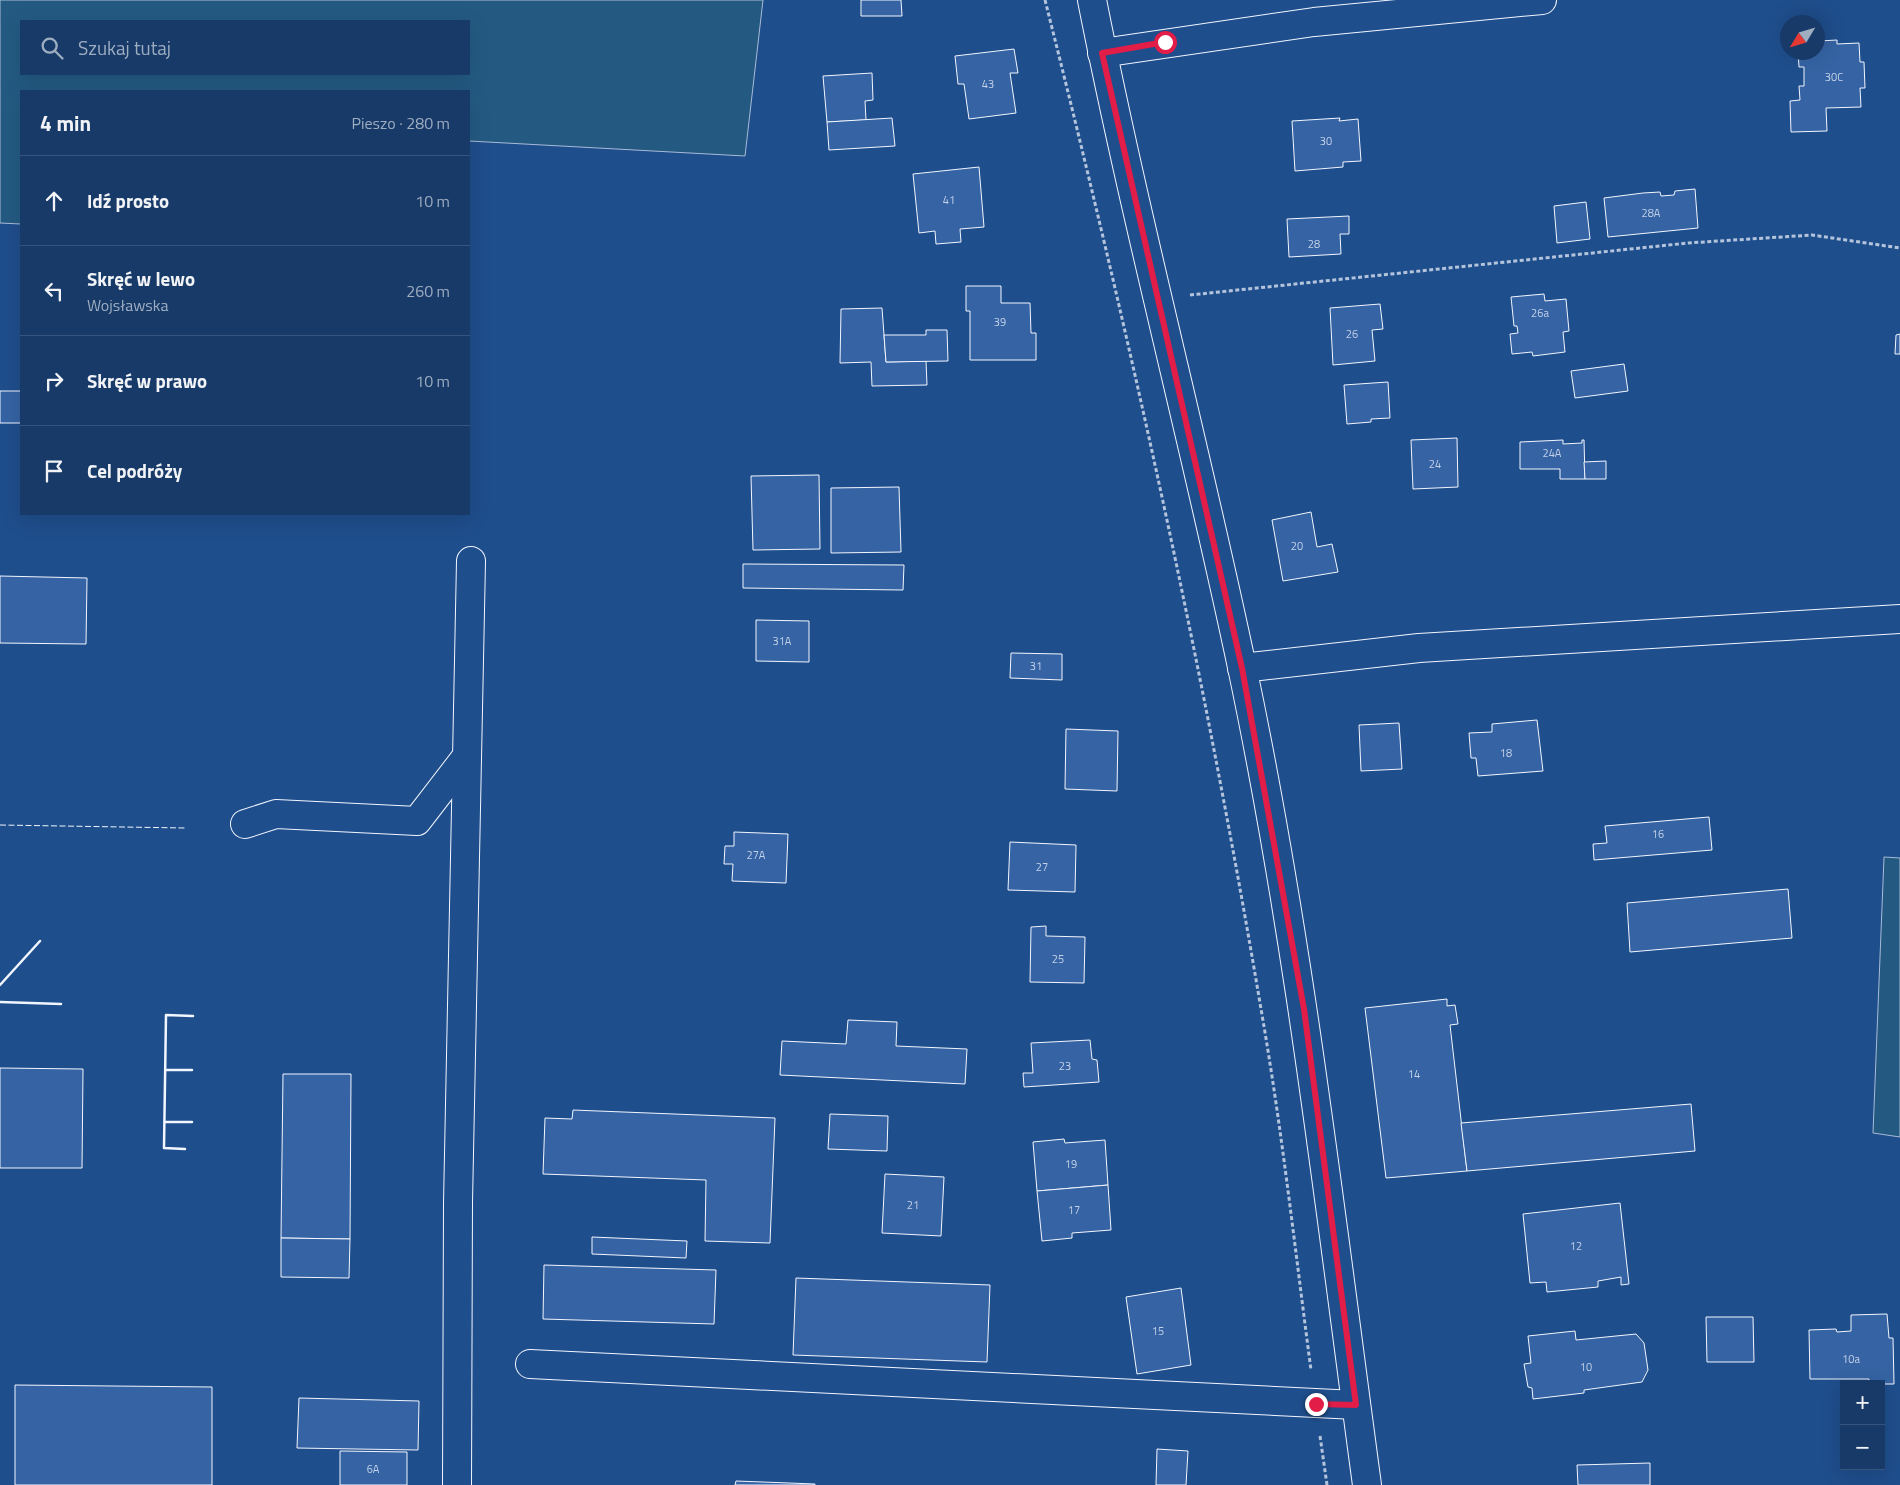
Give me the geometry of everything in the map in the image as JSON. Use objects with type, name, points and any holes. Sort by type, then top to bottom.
[{"type":"street","points":[[1092,0],[1102,53],[1242,668],[1304,1009],[1367,1485]]},
{"type":"street","points":[[1102,53],[1314,22],[1542,0]]},
{"type":"street","points":[[457,1485],[459,1193],[471,561]]},
{"type":"street","points":[[1242,668],[1419,648],[1900,619]]},
{"type":"street","points":[[245,824],[276,814],[417,821],[467,756]]},
{"type":"street","points":[[530,1364],[1356,1405]]},
{"type":"path","points":[[1045,0],[1165,508],[1220,776],[1262,1013],[1327,1485]]},
{"type":"path","points":[[1157,297],[1421,272],[1688,243],[1812,235],[1900,248]]},
{"type":"shaded area","points":[[0,0],[763,0],[745,156],[470,141],[470,90],[20,90],[20,224],[0,223]]},
{"type":"shaded area","points":[[1884,857],[1900,858],[1900,1137],[1873,1133]]},
{"type":"building","points":[[861,0],[901,0],[902,16],[861,16]]},
{"type":"building","points":[[1837,40],[1837,44],[1859,43],[1860,62],[1864,62],[1865,88],[1860,88],[1861,107],[1826,108],[1827,131],[1791,132],[1790,101],[1800,100],[1799,86],[1804,86],[1804,67],[1799,67],[1799,60],[1825,60],[1825,41]]},
{"type":"building","points":[[1014,49],[1018,73],[1010,73],[1016,113],[969,119],[964,84],[958,84],[955,56]]},
{"type":"building","points":[[872,73],[873,100],[865,101],[866,120],[827,122],[823,76]]},
{"type":"building","points":[[892,118],[895,146],[829,150],[827,122]]},
{"type":"building","points":[[1340,118],[1339,121],[1358,119],[1361,161],[1343,162],[1343,167],[1295,171],[1292,121]]},
{"type":"building","points":[[979,167],[984,227],[960,229],[961,242],[936,244],[935,231],[919,233],[913,174]]},
{"type":"building","points":[[1695,189],[1698,228],[1608,237],[1604,198],[1660,192],[1661,196],[1674,195],[1675,191]]},
{"type":"building","points":[[1586,202],[1590,239],[1557,243],[1554,206]]},
{"type":"building","points":[[1349,216],[1349,234],[1340,234],[1341,254],[1289,257],[1287,219]]},
{"type":"building","points":[[966,286],[1001,286],[1001,303],[1030,303],[1031,333],[1036,333],[1036,360],[970,360],[970,311],[966,311]]},
{"type":"building","points":[[1544,294],[1545,301],[1566,299],[1569,331],[1563,332],[1565,352],[1533,356],[1532,352],[1512,354],[1510,334],[1518,333],[1517,326],[1514,326],[1511,297]]},
{"type":"building","points":[[1380,304],[1383,329],[1372,330],[1375,361],[1333,365],[1330,308]]},
{"type":"building","points":[[882,308],[886,362],[926,361],[927,385],[872,386],[871,362],[840,363],[841,309]]},
{"type":"building","points":[[926,330],[947,330],[948,361],[886,362],[884,335],[926,335]]},
{"type":"building","points":[[1900,334],[1900,354],[1895,354],[1896,335]]},
{"type":"building","points":[[1624,364],[1628,391],[1575,398],[1571,371]]},
{"type":"building","points":[[1388,382],[1390,418],[1371,419],[1371,422],[1347,424],[1344,385]]},
{"type":"building","points":[[0,391],[20,391],[20,423],[0,423]]},
{"type":"building","points":[[1457,438],[1458,487],[1413,489],[1411,440]]},
{"type":"building","points":[[1563,440],[1563,444],[1582,443],[1582,440],[1584,440],[1585,479],[1560,479],[1560,469],[1520,469],[1520,442]]},
{"type":"building","points":[[1606,461],[1606,479],[1585,479],[1584,462]]},
{"type":"building","points":[[819,475],[820,549],[753,550],[751,476]]},
{"type":"building","points":[[899,487],[901,552],[831,553],[831,488]]},
{"type":"building","points":[[1311,512],[1317,547],[1332,544],[1338,572],[1283,581],[1272,520]]},
{"type":"building","points":[[743,564],[904,565],[903,590],[743,588]]},
{"type":"building","points":[[0,576],[87,578],[86,644],[0,643]]},
{"type":"building","points":[[756,620],[809,621],[809,662],[756,661]]},
{"type":"building","points":[[1011,653],[1062,654],[1062,680],[1010,678]]},
{"type":"building","points":[[1537,720],[1543,771],[1478,776],[1476,758],[1471,758],[1469,733],[1492,732],[1492,724]]},
{"type":"building","points":[[1399,723],[1402,769],[1361,771],[1359,725]]},
{"type":"building","points":[[1066,729],[1118,731],[1117,791],[1065,789]]},
{"type":"building","points":[[1709,817],[1712,850],[1594,860],[1593,844],[1607,843],[1605,826]]},
{"type":"building","points":[[734,832],[788,834],[786,883],[732,881],[733,864],[724,864],[725,846],[734,846]]},
{"type":"building","points":[[1010,842],[1076,845],[1075,892],[1008,890]]},
{"type":"building","points":[[1788,889],[1792,938],[1630,952],[1627,903]]},
{"type":"building","points":[[1046,926],[1046,936],[1085,937],[1084,983],[1030,982],[1031,927]]},
{"type":"building","points":[[1447,999],[1447,1006],[1455,1005],[1458,1024],[1450,1025],[1467,1171],[1386,1178],[1365,1008]]},
{"type":"building","points":[[848,1020],[897,1022],[896,1046],[967,1049],[965,1084],[780,1075],[782,1041],[846,1044]]},
{"type":"building","points":[[1090,1040],[1092,1059],[1097,1060],[1099,1082],[1024,1087],[1023,1073],[1033,1073],[1031,1043]]},
{"type":"building","points":[[0,1068],[83,1069],[82,1168],[0,1168]]},
{"type":"building","points":[[283,1074],[351,1074],[350,1239],[281,1238]]},
{"type":"building","points":[[1691,1104],[1695,1151],[1467,1171],[1461,1123]]},
{"type":"building","points":[[573,1110],[775,1118],[770,1243],[705,1241],[706,1180],[543,1174],[545,1118],[572,1119]]},
{"type":"building","points":[[830,1114],[888,1116],[887,1151],[828,1149]]},
{"type":"building","points":[[1064,1139],[1065,1143],[1105,1140],[1108,1185],[1037,1191],[1033,1142]]},
{"type":"building","points":[[885,1174],[944,1177],[941,1236],[882,1233]]},
{"type":"building","points":[[1108,1185],[1111,1230],[1072,1233],[1072,1238],[1042,1241],[1037,1191]]},
{"type":"building","points":[[1620,1203],[1629,1284],[1621,1285],[1621,1277],[1598,1281],[1598,1287],[1547,1292],[1546,1282],[1530,1283],[1523,1214]]},
{"type":"building","points":[[592,1237],[687,1241],[686,1258],[592,1254]]},
{"type":"building","points":[[281,1238],[350,1239],[349,1278],[281,1277]]},
{"type":"building","points":[[544,1265],[716,1270],[714,1324],[543,1319]]},
{"type":"building","points":[[796,1278],[990,1285],[987,1362],[793,1355]]},
{"type":"building","points":[[1181,1288],[1191,1365],[1137,1374],[1126,1297]]},
{"type":"building","points":[[1887,1314],[1889,1338],[1893,1338],[1894,1384],[1885,1384],[1885,1380],[1869,1379],[1810,1379],[1809,1330],[1836,1329],[1837,1332],[1851,1331],[1851,1315]]},
{"type":"building","points":[[1706,1317],[1753,1317],[1754,1362],[1707,1362]]},
{"type":"building","points":[[1575,1331],[1576,1340],[1636,1334],[1644,1343],[1648,1370],[1642,1382],[1584,1390],[1584,1393],[1533,1399],[1532,1388],[1528,1387],[1524,1364],[1531,1363],[1528,1336]]},
{"type":"building","points":[[15,1385],[212,1387],[212,1485],[15,1485]]},
{"type":"building","points":[[299,1398],[419,1401],[418,1450],[297,1448]]},
{"type":"building","points":[[1157,1449],[1188,1451],[1186,1485],[1156,1485]]},
{"type":"building","points":[[340,1451],[407,1452],[407,1485],[340,1485]]},
{"type":"building","points":[[1650,1463],[1650,1485],[1578,1485],[1577,1465]]},
{"type":"building","points":[[736,1481],[815,1484],[815,1485],[735,1485]]},
{"type":"fence","points":[[0,825],[185,828]]},
{"type":"wall","points":[[0,985],[40,941]]},
{"type":"wall","points":[[0,1002],[61,1004]]},
{"type":"wall","points":[[185,1149],[164,1148],[166,1015],[193,1016]]},
{"type":"wall","points":[[166,1070],[192,1070]]},
{"type":"wall","points":[[165,1122],[192,1122]]},
{"type":"route","points":[[1165,42],[1102,53],[1242,668],[1304,1009],[1356,1405],[1316,1404]]}]
